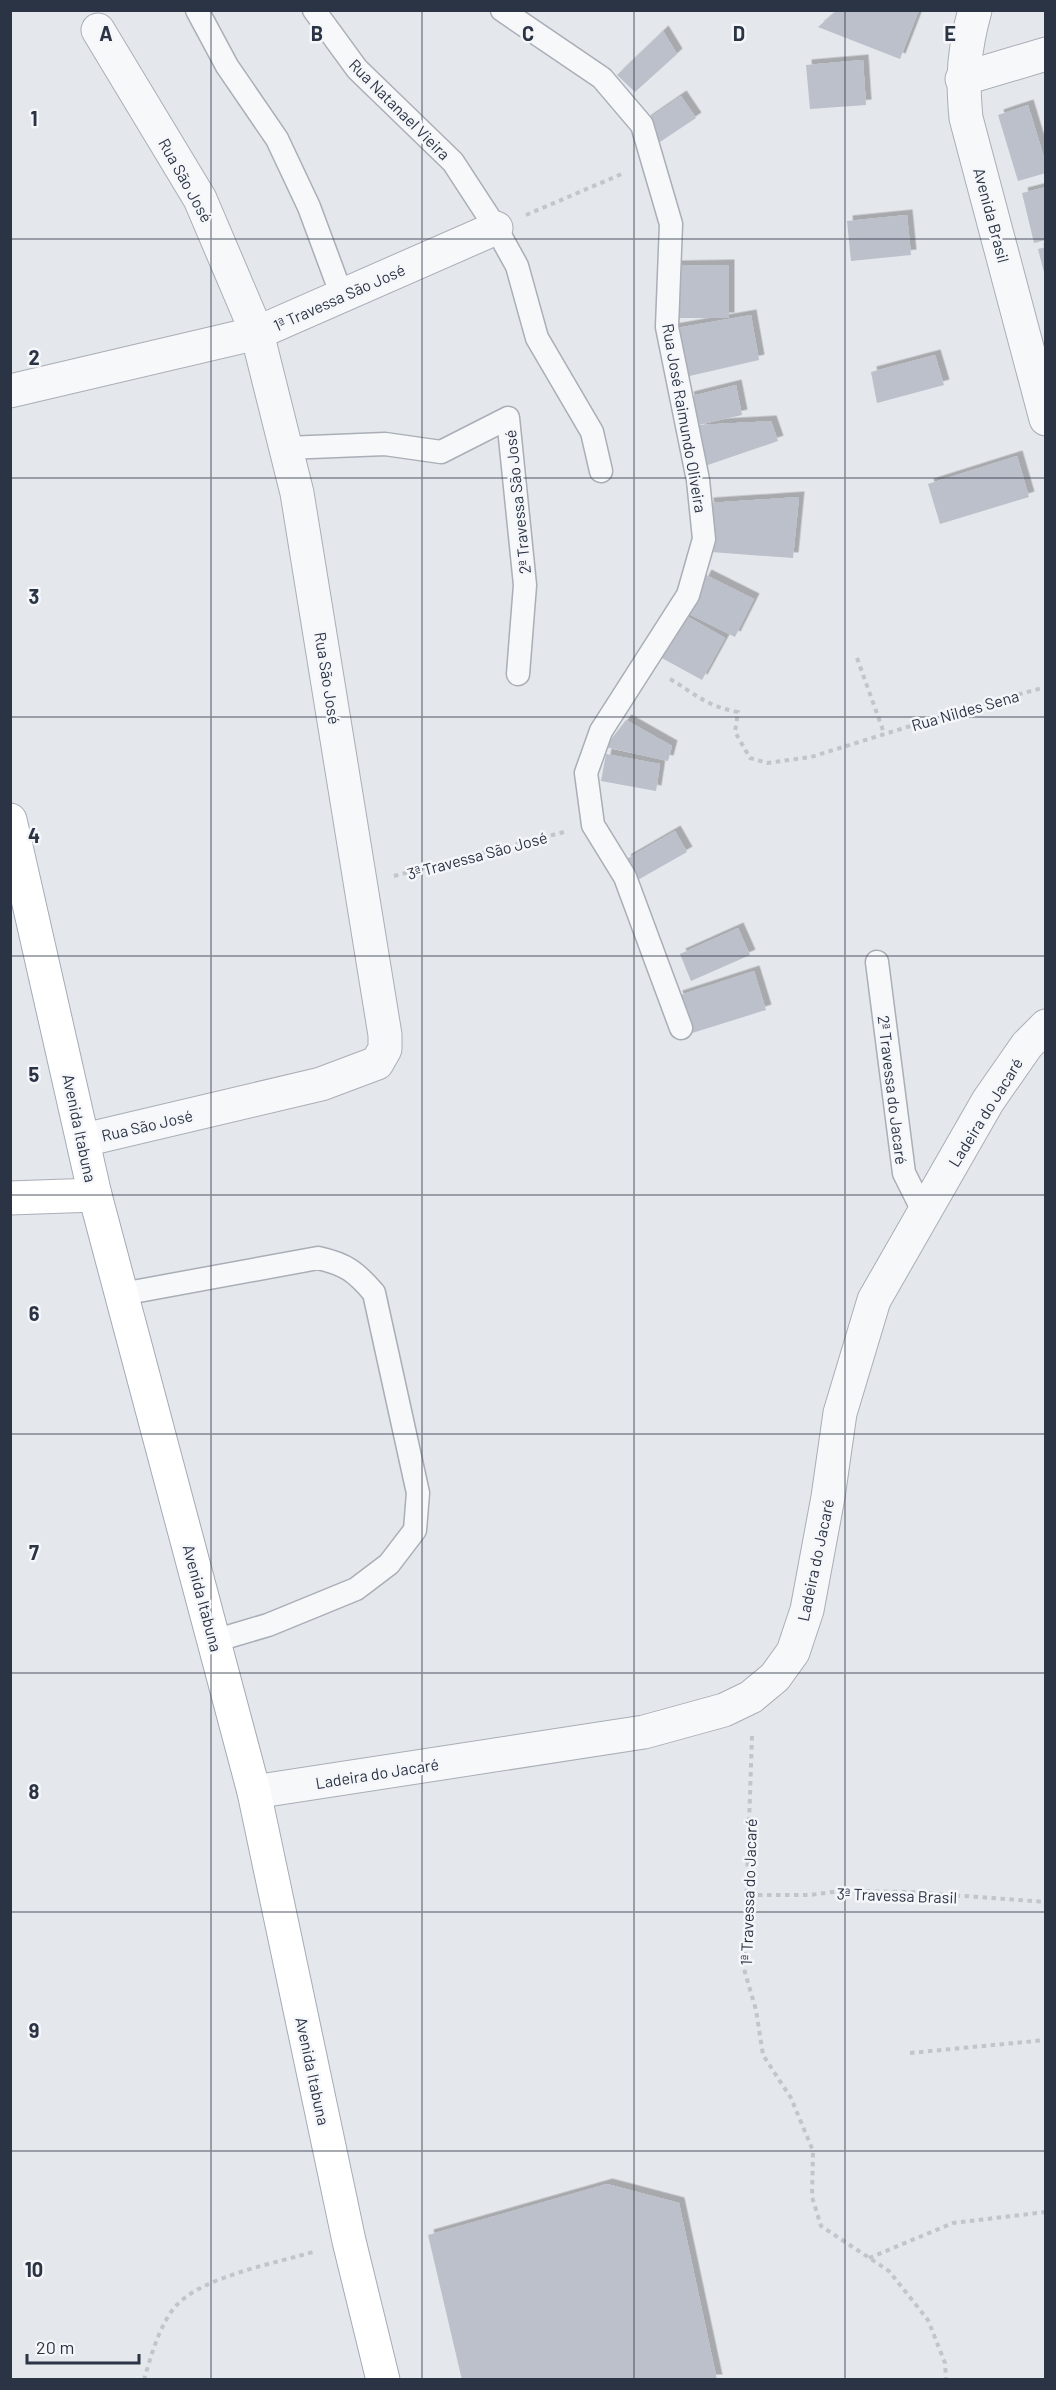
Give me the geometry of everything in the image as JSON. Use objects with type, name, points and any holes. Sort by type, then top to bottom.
[{"type":"main road","name":"Avenida Itabuna","points":[[11,823],[95,1195],[254,1792],[349,2241],[383,2379]]},
{"type":"main road","points":[[10,1198],[95,1195]]},
{"type":"street","name":"Avenida Brasil","points":[[975,10],[965,46],[962,79],[966,118],[1046,418]]},
{"type":"street","name":"Rua São José","points":[[84,1140],[321,1084],[377,1063],[385,1049],[385,1035],[362,885],[301,516],[257,333],[200,199],[98,30]]},
{"type":"street","points":[[962,79],[1046,54]]},
{"type":"street","name":"1ª Travessa São José","points":[[10,391],[257,333],[496,228]]},
{"type":"street","name":"Ladeira do Jacaré","points":[[254,1792],[644,1732],[724,1710],[751,1697],[775,1677],[793,1652],[807,1610],[828,1497],[840,1413],[874,1300],[988,1101],[1027,1045],[1046,1026]]},
{"type":"lane","points":[[197,10],[227,66],[277,139],[309,207],[342,296]]},
{"type":"lane","name":"Rua Natanael Vieira","points":[[314,10],[357,69],[453,162],[496,228],[517,266],[537,338],[592,432],[601,471]]},
{"type":"lane","name":"Rua José Raimundo Oliveira","points":[[502,10],[602,78],[642,125],[671,224],[667,327],[698,480],[704,539],[688,595],[601,730],[586,773],[593,825],[625,877],[681,1028]]},
{"type":"lane","name":"2ª Travessa São José","points":[[285,448],[385,444],[441,452],[508,418],[525,585],[518,674]]},
{"type":"lane","name":"2ª Travessa do Jacaré","points":[[877,962],[904,1173],[924,1213]]},
{"type":"lane","points":[[122,1294],[318,1258],[341,1263],[359,1275],[374,1293],[418,1493],[414,1530],[389,1564],[356,1589],[268,1625],[214,1641]]},
{"type":"path","points":[[496,228],[652,160]]},
{"type":"path","points":[[857,658],[884,733]]},
{"type":"path","name":"Rua Nildes Sena","points":[[645,663],[698,699],[738,712],[735,732],[750,758],[767,763],[811,757],[884,733],[1046,687]]},
{"type":"path","name":"3ª Travessa São José","points":[[362,885],[593,825]]},
{"type":"path","name":"1ª Travessa do Jacaré","points":[[751,1697],[753,1760],[744,1969],[756,2010],[763,2055],[791,2098],[813,2151],[813,2198],[821,2226],[889,2271],[928,2320],[945,2363],[946,2379]]},
{"type":"path","name":"3ª Travessa Brasil","points":[[748,1895],[810,1895],[840,1891],[911,1892],[1046,1902]]},
{"type":"path","points":[[910,2053],[1046,2040]]},
{"type":"path","points":[[869,2258],[952,2223],[1046,2212]]},
{"type":"path","points":[[144,2379],[155,2345],[175,2307],[202,2285],[349,2241]]},
{"type":"building","points":[[838,10],[919,10],[900,59],[818,27]]},
{"type":"building","points":[[663,31],[677,54],[635,92],[617,75]]},
{"type":"building","points":[[863,60],[866,105],[810,109],[806,65]]},
{"type":"building","points":[[681,96],[696,118],[660,142],[645,121]]},
{"type":"building","points":[[1028,105],[1046,164],[1046,173],[1018,181],[998,115]]},
{"type":"building","points":[[1046,187],[1046,240],[1034,243],[1022,193]]},
{"type":"building","points":[[907,215],[911,255],[851,261],[847,221]]},
{"type":"building","points":[[1046,247],[1046,276],[1045,276],[1038,249]]},
{"type":"building","points":[[729,265],[729,318],[676,318],[676,266]]},
{"type":"building","points":[[751,315],[759,360],[681,378],[671,329]]},
{"type":"building","points":[[935,355],[944,385],[877,403],[871,372]]},
{"type":"building","points":[[736,385],[742,415],[698,425],[688,397]]},
{"type":"building","points":[[771,421],[778,441],[705,466],[698,425]]},
{"type":"building","points":[[1017,456],[1029,497],[940,524],[928,484]]},
{"type":"building","points":[[799,497],[793,558],[711,552],[708,503]]},
{"type":"building","points":[[706,575],[754,599],[735,637],[687,613]]},
{"type":"building","points":[[683,614],[725,638],[702,680],[660,657]]},
{"type":"building","points":[[626,720],[672,746],[668,761],[605,747]]},
{"type":"building","points":[[606,754],[660,764],[656,791],[601,781]]},
{"type":"building","points":[[675,831],[687,852],[636,881],[625,860]]},
{"type":"building","points":[[738,928],[750,955],[691,981],[680,954]]},
{"type":"building","points":[[754,971],[766,1010],[689,1034],[677,996]]},
{"type":"building","points":[[607,2184],[679,2203],[717,2380],[462,2380],[428,2235]]}]
